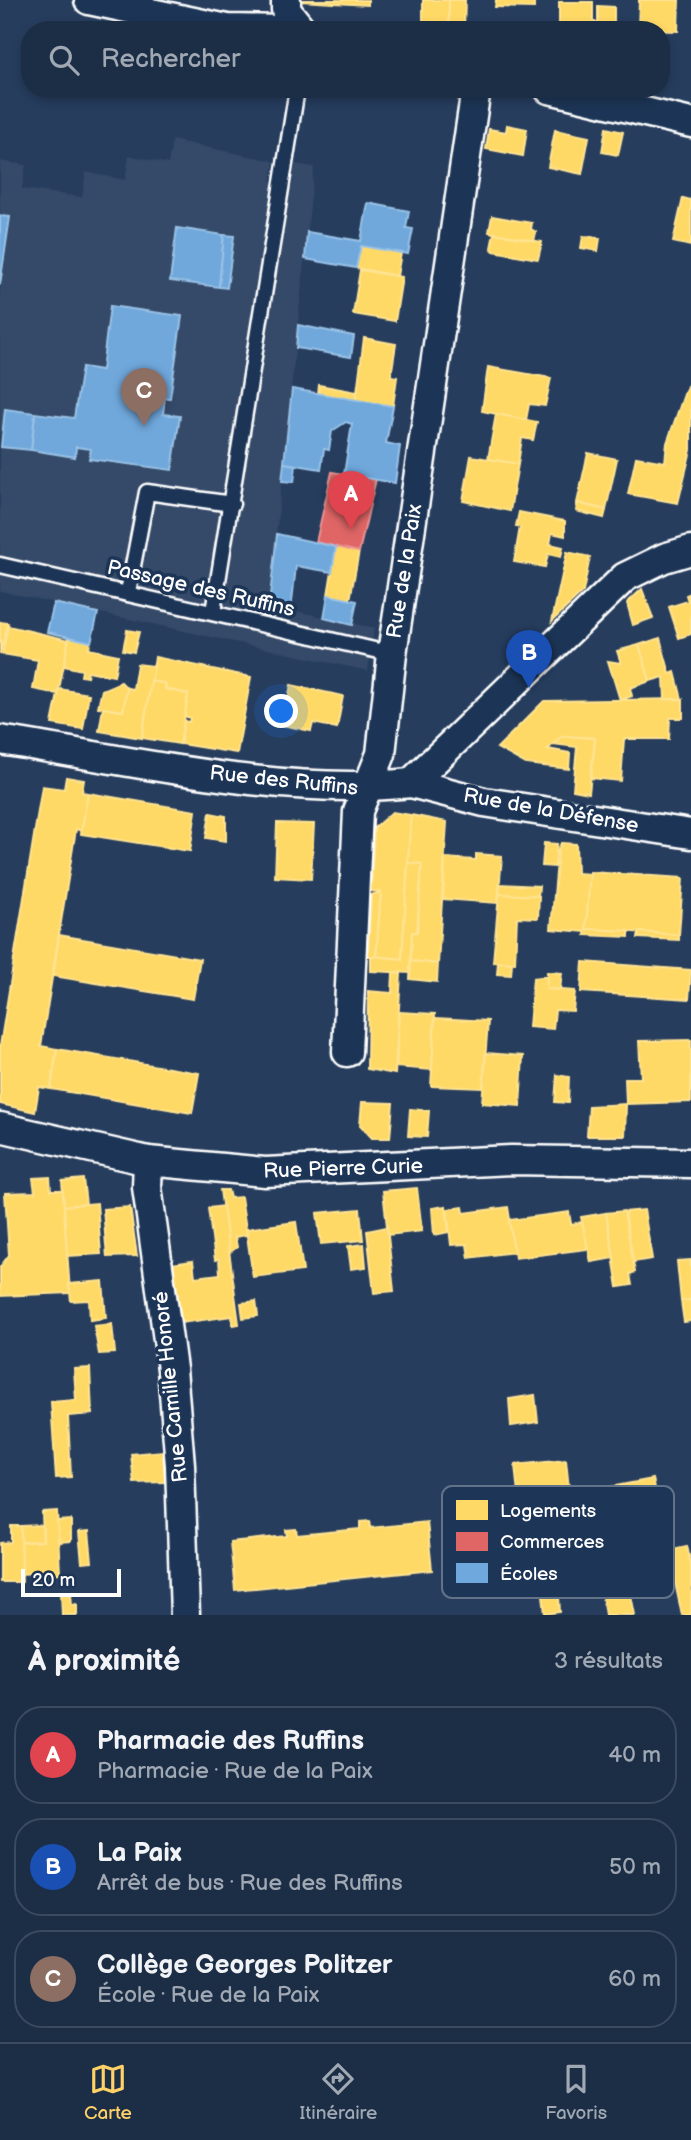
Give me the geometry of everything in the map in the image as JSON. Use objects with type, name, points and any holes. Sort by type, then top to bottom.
[{"type":"street","points":[[89,0],[189,21]]},
{"type":"street","points":[[286,0],[286,10],[295,21]]},
{"type":"street","name":"Rue de la Paix","points":[[348,1052],[358,811],[380,754],[392,654],[475,98]]},
{"type":"street","points":[[587,98],[691,123]]},
{"type":"street","points":[[411,783],[625,577],[664,558],[691,550]]},
{"type":"street","name":"Rue des Ruffins","points":[[0,740],[226,775],[365,788],[411,783]]},
{"type":"street","name":"Rue de la Défense","points":[[411,783],[484,802],[691,834]]},
{"type":"street","name":"Rue Pierre Curie","points":[[0,1127],[148,1161],[265,1172],[510,1160],[691,1163]]},
{"type":"street","name":"Rue Camille Honoré","points":[[148,1161],[147,1187],[172,1369],[180,1465],[185,1615]]},
{"type":"lane","points":[[213,612],[295,98]]},
{"type":"lane","points":[[128,592],[147,492],[232,504]]},
{"type":"lane","name":"Passage des Ruffins","points":[[0,565],[392,654]]},
{"type":"shaded area","points":[[172,140],[274,161],[271,182],[292,186],[295,164],[314,167],[269,605],[374,628],[368,671],[0,591],[0,161],[26,165],[22,189],[82,197],[86,172],[125,180],[129,155],[168,164]]},
{"type":"building: Logements","points":[[300,0],[368,0],[368,5],[300,1]]},
{"type":"building: Logements","points":[[423,0],[449,0],[449,21],[423,21]]},
{"type":"building: Logements","points":[[449,0],[465,0],[464,21],[449,21]]},
{"type":"building: Logements","points":[[496,0],[534,0],[534,8],[495,7]]},
{"type":"building: Logements","points":[[639,0],[679,0],[678,31],[670,31],[670,21],[638,21]]},
{"type":"building: Logements","points":[[559,2],[593,2],[593,21],[559,21]]},
{"type":"building: Logements","points":[[598,6],[614,7],[614,21],[598,21]]},
{"type":"building: Logements","points":[[507,125],[527,129],[523,156],[486,149],[489,129],[506,132]]},
{"type":"building: Logements","points":[[606,128],[623,132],[618,155],[602,152]]},
{"type":"building: Logements","points":[[555,130],[589,137],[582,174],[548,167]]},
{"type":"building: Logements","points":[[683,198],[691,200],[691,246],[673,242]]},
{"type":"building: Logements","points":[[492,216],[532,223],[531,229],[536,232],[534,241],[489,232]]},
{"type":"building: Logements","points":[[494,233],[542,242],[538,259],[494,251],[491,248]]},
{"type":"building: Logements","points":[[583,236],[600,238],[598,251],[581,248]]},
{"type":"building: Logements","points":[[361,246],[401,253],[397,276],[356,268]]},
{"type":"building: Logements","points":[[360,270],[402,277],[395,321],[353,314]]},
{"type":"building: Logements","points":[[364,338],[396,344],[391,376],[397,377],[393,406],[356,400]]},
{"type":"building: Logements","points":[[488,367],[551,378],[545,406],[529,404],[526,420],[482,411]]},
{"type":"building: Logements","points":[[319,385],[357,392],[356,400],[318,394]]},
{"type":"building: Logements","points":[[687,386],[691,388],[691,450],[678,503],[628,494],[636,457],[665,462],[667,443]]},
{"type":"building: Logements","points":[[496,414],[537,422],[533,440],[522,438],[518,464],[488,459]]},
{"type":"building: Logements","points":[[588,453],[617,459],[606,510],[577,503]]},
{"type":"building: Logements","points":[[471,456],[518,464],[510,511],[463,501]]},
{"type":"building: Logements","points":[[577,503],[606,510],[604,518],[576,511]]},
{"type":"building: Logements","points":[[519,512],[565,521],[565,536],[552,533],[550,544],[563,547],[561,557],[548,554],[545,567],[514,562],[520,527],[516,526]]},
{"type":"building: Logements","points":[[336,547],[359,551],[350,600],[328,595]]},
{"type":"building: Logements","points":[[567,552],[590,557],[583,592],[552,621]]},
{"type":"building: Logements","points":[[642,589],[653,618],[633,625],[627,603]]},
{"type":"building: Logements","points":[[691,593],[691,634],[679,638],[669,607],[688,601],[686,595]]},
{"type":"building: Logements","points":[[0,622],[8,623],[0,654]]},
{"type":"building: Logements","points":[[8,626],[69,640],[58,694],[33,689],[38,660],[2,654]]},
{"type":"building: Logements","points":[[127,630],[139,632],[134,652],[123,650]]},
{"type":"building: Logements","points":[[69,637],[90,642],[89,649],[118,655],[114,676],[88,671],[87,677],[81,676],[82,670],[64,666]]},
{"type":"building: Logements","points":[[660,638],[670,674],[675,672],[682,699],[665,699],[664,677],[650,681],[639,645]]},
{"type":"building: Logements","points":[[639,645],[650,681],[630,688],[632,696],[620,700],[608,661],[621,663],[617,651]]},
{"type":"building: Logements","points":[[155,657],[251,677],[237,753],[180,744],[184,721],[189,722],[190,718],[184,716],[188,694],[165,689],[166,684],[151,681]]},
{"type":"building: Logements","points":[[137,664],[154,666],[142,738],[99,731],[103,708],[123,711],[127,688],[133,689]]},
{"type":"building: Logements","points":[[151,681],[166,684],[165,689],[188,694],[180,744],[142,738]]},
{"type":"building: Logements","points":[[121,682],[127,688],[123,711],[98,707],[102,690]]},
{"type":"building: Logements","points":[[291,685],[343,696],[337,728],[313,723],[311,731],[282,725]]},
{"type":"building: Logements","points":[[59,689],[89,694],[83,729],[52,724]]},
{"type":"building: Logements","points":[[683,699],[683,718],[670,718],[669,739],[624,739],[621,781],[591,778],[595,738],[562,736],[548,749],[570,753],[569,769],[526,764],[497,748],[544,701]]},
{"type":"building: Logements","points":[[562,736],[595,738],[589,793],[573,790],[577,747],[553,744]]},
{"type":"building: Logements","points":[[66,777],[84,780],[82,792],[88,793],[82,831],[76,829],[41,1046],[57,1049],[51,1089],[39,1087],[35,1112],[0,1104],[0,1046],[42,786],[64,789]]},
{"type":"building: Logements","points":[[88,793],[196,811],[190,851],[81,834]]},
{"type":"building: Logements","points":[[392,812],[411,815],[402,959],[376,956],[381,892],[371,891],[374,828]]},
{"type":"building: Logements","points":[[210,813],[226,816],[226,841],[206,838]]},
{"type":"building: Logements","points":[[411,815],[447,822],[438,964],[411,961],[412,932],[417,932],[422,864],[408,863]]},
{"type":"building: Logements","points":[[277,823],[314,824],[311,879],[275,877]]},
{"type":"building: Logements","points":[[544,843],[557,844],[555,867],[542,866]]},
{"type":"building: Logements","points":[[561,843],[576,844],[577,873],[590,874],[586,932],[551,929],[558,850]]},
{"type":"building: Logements","points":[[476,854],[502,856],[498,903],[443,899],[445,858],[476,860]]},
{"type":"building: Logements","points":[[408,863],[422,864],[417,932],[412,932],[410,973],[371,971],[371,956],[402,959]]},
{"type":"building: Logements","points":[[590,872],[683,878],[679,935],[586,929]]},
{"type":"building: Logements","points":[[500,884],[539,886],[538,896],[499,894]]},
{"type":"building: Logements","points":[[381,892],[376,956],[368,956],[371,895]]},
{"type":"building: Logements","points":[[499,894],[539,896],[538,918],[517,917],[515,963],[493,962]]},
{"type":"building: Logements","points":[[586,929],[629,931],[629,937],[585,935]]},
{"type":"building: Logements","points":[[639,932],[679,935],[679,940],[638,938]]},
{"type":"building: Logements","points":[[59,935],[200,959],[193,999],[53,976]]},
{"type":"building: Logements","points":[[411,961],[438,964],[437,982],[410,979]]},
{"type":"building: Logements","points":[[498,962],[512,963],[511,975],[497,974]]},
{"type":"building: Logements","points":[[583,962],[691,970],[689,999],[581,992]]},
{"type":"building: Logements","points":[[547,972],[562,973],[560,990],[546,989]]},
{"type":"building: Logements","points":[[393,973],[401,974],[395,1074],[367,1069],[368,991],[392,993]]},
{"type":"building: Logements","points":[[547,977],[546,989],[575,991],[573,1011],[555,1010],[553,1029],[529,1027],[533,978]]},
{"type":"building: Logements","points":[[399,1012],[435,1014],[432,1070],[396,1067]]},
{"type":"building: Logements","points":[[435,1018],[488,1021],[483,1088],[431,1086]]},
{"type":"building: Logements","points":[[691,1040],[691,1102],[626,1104],[625,1078],[641,1078],[639,1041]]},
{"type":"building: Logements","points":[[57,1049],[199,1073],[192,1113],[51,1089]]},
{"type":"building: Logements","points":[[486,1053],[523,1056],[520,1106],[482,1103]]},
{"type":"building: Logements","points":[[557,1075],[569,1077],[568,1103],[555,1102]]},
{"type":"building: Logements","points":[[362,1102],[393,1103],[390,1138],[372,1138],[360,1125]]},
{"type":"building: Logements","points":[[626,1104],[625,1136],[587,1136],[589,1106]]},
{"type":"building: Logements","points":[[410,1109],[429,1111],[427,1137],[408,1136]]},
{"type":"building: Logements","points":[[50,1177],[51,1190],[63,1190],[70,1293],[0,1296],[0,1267],[9,1255],[5,1193],[35,1192],[33,1178]]},
{"type":"building: Logements","points":[[83,1179],[86,1204],[64,1206],[62,1181]]},
{"type":"building: Logements","points":[[417,1188],[422,1231],[388,1235],[383,1191]]},
{"type":"building: Logements","points":[[220,1190],[228,1190],[230,1198],[241,1197],[247,1235],[235,1237],[237,1247],[229,1253]]},
{"type":"building: Logements","points":[[97,1203],[101,1254],[67,1256],[64,1206]]},
{"type":"building: Logements","points":[[223,1206],[239,1324],[233,1325],[232,1316],[181,1323],[171,1264],[193,1261],[195,1277],[220,1274],[219,1259],[215,1260],[208,1208]]},
{"type":"building: Logements","points":[[446,1206],[449,1232],[434,1235],[432,1208]]},
{"type":"building: Logements","points":[[130,1207],[137,1256],[107,1257],[103,1209]]},
{"type":"building: Logements","points":[[463,1207],[464,1213],[508,1207],[515,1252],[469,1258],[467,1244],[451,1245],[447,1209]]},
{"type":"building: Logements","points":[[360,1209],[363,1240],[321,1244],[317,1213]]},
{"type":"building: Logements","points":[[644,1210],[652,1259],[633,1262],[625,1212]]},
{"type":"building: Logements","points":[[624,1211],[635,1272],[630,1274],[632,1285],[618,1287],[606,1213]]},
{"type":"building: Logements","points":[[569,1212],[571,1224],[583,1222],[588,1249],[515,1258],[509,1220]]},
{"type":"building: Logements","points":[[606,1213],[614,1258],[591,1262],[581,1217]]},
{"type":"building: Logements","points":[[296,1222],[303,1271],[253,1277],[246,1229]]},
{"type":"building: Logements","points":[[387,1227],[394,1291],[374,1293],[367,1231]]},
{"type":"building: Logements","points":[[364,1244],[366,1267],[351,1269],[348,1246]]},
{"type":"building: Logements","points":[[691,1260],[691,1300],[681,1301],[677,1261]]},
{"type":"building: Logements","points":[[103,1281],[106,1318],[90,1320],[89,1300],[71,1301],[69,1284]]},
{"type":"building: Logements","points":[[691,1300],[691,1321],[684,1322],[681,1301]]},
{"type":"building: Logements","points":[[256,1301],[258,1316],[243,1318],[241,1303]]},
{"type":"building: Logements","points":[[112,1324],[115,1353],[99,1354],[94,1326]]},
{"type":"building: Logements","points":[[90,1368],[92,1414],[68,1416],[71,1477],[56,1478],[51,1402],[76,1400],[74,1369]]},
{"type":"building: Logements","points":[[535,1395],[538,1422],[511,1426],[509,1399]]},
{"type":"building: Logements","points":[[163,1451],[165,1482],[134,1483],[131,1454]]},
{"type":"building: Logements","points":[[566,1460],[569,1486],[517,1486],[515,1465]]},
{"type":"building: Logements","points":[[653,1479],[655,1486],[615,1486]]},
{"type":"building: Logements","points":[[57,1511],[60,1573],[46,1574],[46,1580],[35,1580],[35,1573],[22,1574],[21,1542],[43,1541],[42,1512]]},
{"type":"building: Logements","points":[[71,1520],[71,1541],[59,1542],[57,1521]]},
{"type":"building: Logements","points":[[370,1521],[370,1528],[427,1522],[432,1570],[235,1590],[230,1542],[287,1536],[286,1530],[296,1529],[297,1535],[360,1529],[360,1522]]},
{"type":"building: Logements","points":[[42,1525],[43,1541],[21,1542],[21,1526]]},
{"type":"building: Logements","points":[[11,1526],[21,1526],[22,1582],[0,1582],[0,1543],[11,1542]]},
{"type":"building: Logements","points":[[89,1531],[92,1562],[82,1563],[79,1532]]},
{"type":"building: Logements","points":[[687,1546],[691,1564],[691,1615],[682,1615],[674,1578],[674,1549]]},
{"type":"building: Logements","points":[[61,1593],[71,1593],[72,1605],[77,1604],[77,1615],[62,1615]]},
{"type":"building: Logements","points":[[543,1598],[559,1598],[560,1612],[545,1614]]},
{"type":"building: Logements","points":[[602,1598],[632,1598],[635,1615],[605,1615]]},
{"type":"building: Commerces","points":[[332,472],[376,479],[359,552],[316,542]]},
{"type":"building: Écoles","points":[[368,203],[409,211],[406,228],[413,229],[408,254],[361,246],[356,268],[305,259],[307,232],[361,241]]},
{"type":"building: Écoles","points":[[0,216],[10,217],[0,285]]},
{"type":"building: Écoles","points":[[177,228],[224,235],[219,287],[170,281]]},
{"type":"building: Écoles","points":[[224,235],[234,236],[227,288],[219,287]]},
{"type":"building: Écoles","points":[[110,306],[182,316],[170,398],[165,398],[163,414],[180,416],[172,470],[89,459],[91,449],[76,447],[75,457],[31,450],[35,413],[74,418],[82,367],[102,370]]},
{"type":"building: Écoles","points":[[298,325],[354,336],[351,357],[296,348]]},
{"type":"building: Écoles","points":[[292,389],[393,406],[386,443],[400,446],[395,483],[344,474],[352,424],[346,422],[332,431],[329,450],[324,449],[321,469],[284,463]]},
{"type":"building: Écoles","points":[[5,409],[35,413],[31,450],[1,447]]},
{"type":"building: Écoles","points":[[284,463],[296,465],[294,482],[282,481]]},
{"type":"building: Écoles","points":[[277,534],[336,547],[332,572],[296,566],[291,611],[269,605]]},
{"type":"building: Écoles","points":[[328,595],[357,601],[352,625],[324,618]]},
{"type":"building: Écoles","points":[[54,603],[98,613],[91,642],[47,632]]},
{"type":"place","name":"Collège Georges Politzer","points":[[144,426]]},
{"type":"place","name":"Pharmacie des Ruffins","points":[[351,529]]},
{"type":"place","name":"La Paix","points":[[529,688]]}]
